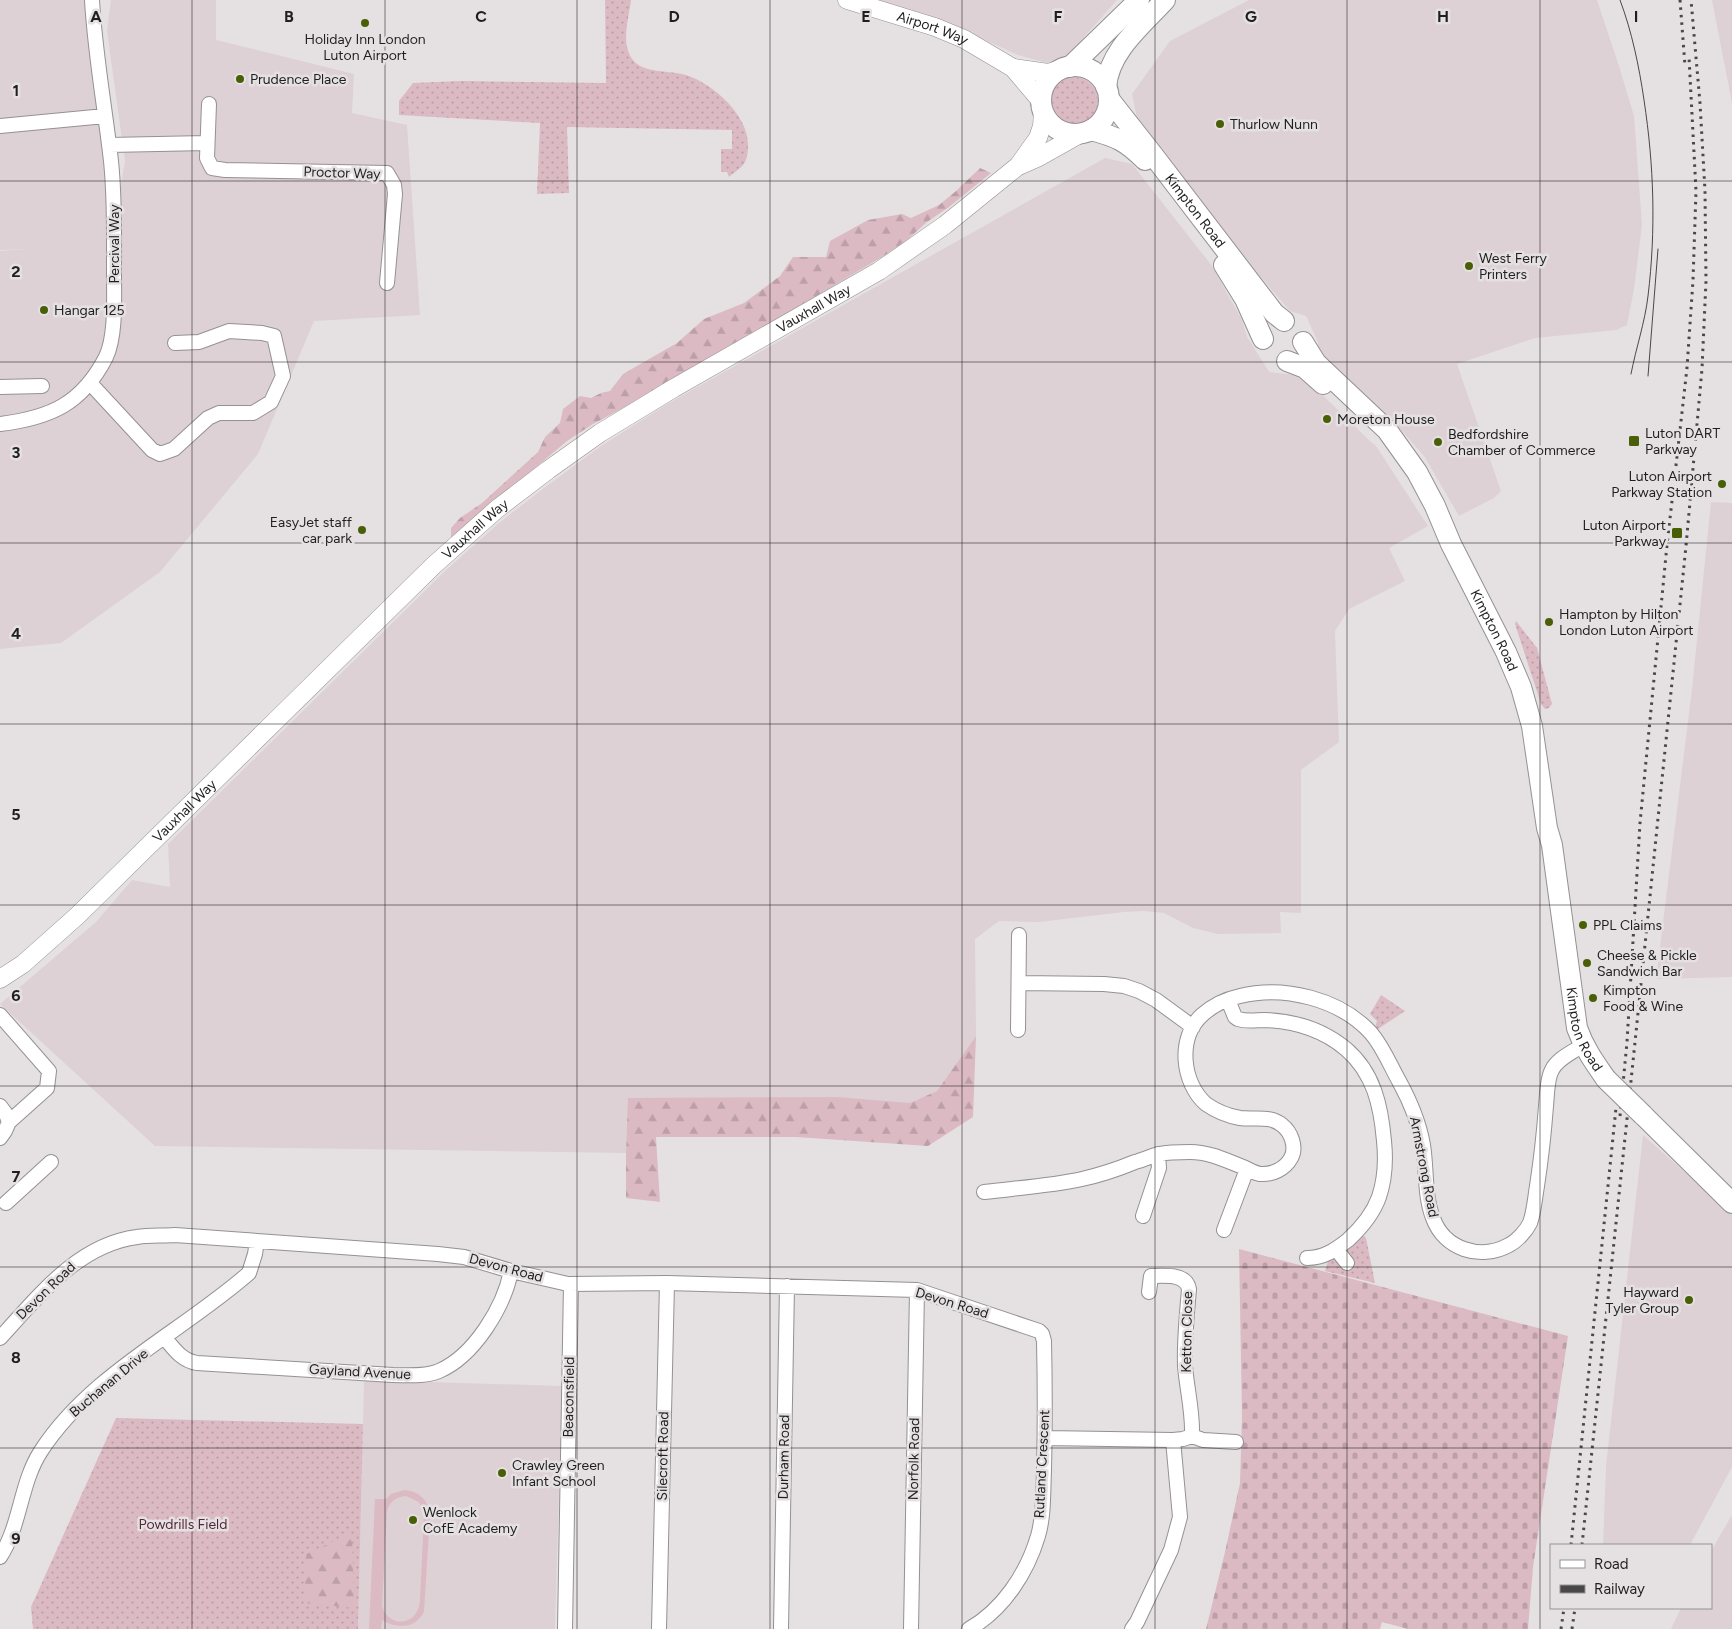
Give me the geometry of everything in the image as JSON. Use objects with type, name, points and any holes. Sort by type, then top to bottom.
[{"type":"highway","points":[[1139,0],[1046,83],[1042,91],[1042,106],[1047,120],[1054,127],[1070,134],[1086,132],[1098,125],[1108,108],[1107,75],[1110,66],[1118,52],[1165,0]]},
{"type":"highway","points":[[1065,68],[1081,67],[1092,71],[1100,78],[1107,93]]},
{"type":"highway","name":"Kimpton Road","points":[[1107,93],[1274,313],[1284,321]]},
{"type":"highway","name":"Kimpton Road","points":[[1086,132],[1116,137],[1133,148],[1147,163],[1226,268],[1245,299],[1263,339]]},
{"type":"highway","points":[[1284,321],[1298,327],[1303,342],[1298,355],[1287,361],[1278,360],[1270,356],[1265,349],[1263,339],[1268,328],[1273,324],[1284,321]]},
{"type":"highway","name":"Kimpton Road","points":[[1303,342],[1316,363],[1387,430],[1398,448],[1417,472],[1506,652],[1521,688],[1532,726],[1547,828],[1552,845],[1577,1028],[1582,1044],[1606,1079],[1732,1203]]},
{"type":"highway","name":"Kimpton Road","points":[[1287,361],[1305,368],[1379,437],[1398,448]]},
{"type":"highway","name":"Kimpton Road","points":[[1547,828],[1541,846],[1569,1030],[1575,1050],[1584,1064],[1594,1074],[1606,1079]]},
{"type":"main road","name":"Airport Way","points":[[847,0],[935,27],[964,39],[1013,68],[1042,106]]},
{"type":"main road","name":"Airport Way","points":[[1013,68],[1048,73],[1065,68]]},
{"type":"main road","name":"Vauxhall Way","points":[[0,979],[23,964],[77,916],[434,565],[497,509],[548,470],[600,434],[674,388],[845,291],[908,253],[945,226],[1018,166],[1038,138],[1042,106]]},
{"type":"main road","name":"Vauxhall Way","points":[[1018,166],[1086,132]]},
{"type":"street","name":"Percival Way","points":[[0,424],[28,420],[48,414],[65,405],[90,383],[107,355],[113,327],[114,202],[92,0]]},
{"type":"street","name":"Proctor Way","points":[[209,104],[206,143],[207,158],[212,168],[225,170],[387,173],[394,185],[396,194],[387,283]]},
{"type":"street","points":[[0,126],[105,116]]},
{"type":"street","points":[[109,145],[206,143]]},
{"type":"street","points":[[90,383],[152,450],[160,454],[174,449],[208,418],[219,413],[253,413],[271,402],[283,376],[274,336],[229,330],[199,342],[175,344]]},
{"type":"street","points":[[0,387],[42,386]]},
{"type":"street","points":[[1018,1030],[1019,935]]},
{"type":"street","points":[[1018,983],[1124,986],[1156,1000],[1193,1027]]},
{"type":"street","name":"Armstrong Road","points":[[984,1192],[1079,1180],[1103,1174],[1158,1154],[1178,1152],[1210,1154],[1259,1174],[1275,1173],[1291,1158],[1293,1149],[1291,1137],[1280,1123],[1269,1119],[1239,1118],[1220,1112],[1207,1104],[1197,1094],[1190,1082],[1186,1064],[1186,1045],[1193,1027],[1200,1017],[1212,1007],[1228,1000],[1259,992],[1297,995],[1324,1003],[1341,1011],[1369,1031],[1379,1043],[1411,1104],[1423,1144],[1428,1201],[1438,1229],[1455,1246],[1474,1252],[1492,1251],[1512,1244],[1530,1223],[1542,1153],[1551,1070],[1566,1055],[1575,1050]]},
{"type":"street","points":[[1228,1000],[1235,1017],[1238,1019],[1279,1021],[1302,1025],[1332,1038],[1360,1064],[1379,1100],[1385,1152],[1383,1184],[1371,1214],[1354,1234],[1336,1249],[1326,1255],[1307,1258]]},
{"type":"street","points":[[0,1015],[50,1071],[47,1088],[9,1122],[0,1138]]},
{"type":"street","points":[[0,1106],[9,1122]]},
{"type":"street","points":[[1144,1216],[1159,1168],[1158,1154]]},
{"type":"street","points":[[6,1203],[51,1162]]},
{"type":"street","points":[[1224,1230],[1247,1169]]},
{"type":"street","name":"Devon Road","points":[[0,1338],[54,1280],[81,1258],[112,1243],[136,1237],[175,1235],[464,1257],[511,1271],[571,1284],[667,1283],[917,1290],[1042,1334]]},
{"type":"street","name":"Buchanan Drive","points":[[0,1557],[12,1535],[35,1462],[56,1429],[89,1396],[249,1273],[257,1241]]},
{"type":"street","points":[[1336,1249],[1347,1263]]},
{"type":"street","name":"Gayland Avenue","points":[[164,1337],[178,1354],[188,1361],[197,1363],[393,1375],[437,1372],[466,1352],[482,1333],[498,1307],[508,1285],[511,1271]]},
{"type":"street","name":"Ketton Close","points":[[1149,1292],[1151,1276],[1179,1277],[1184,1279],[1190,1289],[1185,1365],[1192,1412],[1192,1436]]},
{"type":"street","name":"Silecroft Road","points":[[659,1629],[667,1283]]},
{"type":"street","name":"Beaconsfield","points":[[565,1629],[571,1284]]},
{"type":"street","name":"Durham Road","points":[[781,1629],[787,1286]]},
{"type":"street","name":"Norfolk Road","points":[[911,1629],[917,1290]]},
{"type":"street","name":"Rutland Crescent","points":[[969,1629],[978,1624],[1006,1598],[1026,1569],[1038,1534],[1043,1498],[1045,1438],[1044,1340],[1042,1334]]},
{"type":"street","points":[[1045,1438],[1173,1440],[1192,1436],[1203,1440],[1236,1442]]},
{"type":"street","points":[[1132,1629],[1171,1550],[1180,1516],[1173,1440]]},
{"type":"shaded area","points":[[0,0],[87,0],[109,196],[111,243],[125,161],[107,31],[111,0],[216,0],[216,40],[354,74],[352,113],[407,125],[420,315],[314,321],[258,454],[160,572],[61,643],[0,649],[0,251],[27,249],[0,250]]},
{"type":"shaded area","points":[[875,0],[1117,0],[1069,54],[1047,63],[1018,55],[965,31]]},
{"type":"shaded area","points":[[1249,0],[1597,0],[1634,116],[1642,225],[1634,289],[1627,325],[1616,330],[1535,338],[1457,364],[1501,491],[1494,498],[1459,516],[1424,456],[1396,424],[1319,353],[1318,342],[1306,316],[1290,311],[1242,255],[1138,123],[1132,94],[1170,41]]},
{"type":"shaded area","points":[[1712,0],[1732,0],[1732,103]]},
{"type":"shaded area","points":[[1105,158],[1132,164],[1212,266],[1242,320],[1247,337],[1268,370],[1270,372],[1303,376],[1376,446],[1428,526],[1389,548],[1405,581],[1349,609],[1335,631],[1339,742],[1301,770],[1301,913],[1280,912],[1281,933],[1218,934],[1193,928],[1164,913],[1144,911],[1039,922],[999,921],[975,939],[976,1036],[937,1091],[910,1103],[629,1098],[626,1153],[155,1146],[0,1004],[96,922],[132,880],[170,887],[168,844],[446,570],[499,523],[544,488],[601,446],[669,403]]},
{"type":"shaded area","points":[[1711,502],[1732,503],[1732,977],[1656,979],[1692,689]]},
{"type":"shaded area","points":[[1643,1135],[1732,1214],[1732,1467],[1691,1544],[1603,1544],[1606,1466]]},
{"type":"shaded area","points":[[364,1380],[562,1386],[555,1629],[358,1629]]},
{"type":"shaded area","points":[[1732,1515],[1732,1629],[1671,1629],[1681,1609],[1712,1609],[1712,1549]]},
{"type":"green space","points":[[605,0],[631,0],[626,39],[629,54],[633,60],[650,70],[680,73],[697,79],[728,103],[743,124],[747,135],[747,158],[741,168],[729,177],[727,172],[721,172],[721,149],[732,149],[732,130],[567,127],[569,193],[537,194],[540,123],[399,115],[399,101],[413,83],[461,81],[606,83]]},
{"type":"green space","points":[[1074,77],[1083,79],[1091,84],[1096,92],[1098,101],[1096,110],[1091,118],[1083,123],[1074,125],[1065,123],[1057,118],[1052,110],[1050,101],[1052,92],[1057,84],[1065,79]]},
{"type":"green space","points":[[980,168],[991,173],[927,222],[907,240],[882,257],[659,389],[593,424],[567,441],[451,539],[451,528],[460,518],[482,503],[538,452],[545,437],[560,423],[563,409],[580,396],[591,398],[610,391],[623,374],[677,343],[704,319],[744,303],[780,276],[793,257],[826,257],[830,241],[868,220],[902,214],[911,218],[939,205]]},
{"type":"green space","points":[[1516,621],[1537,648],[1552,704],[1549,708],[1545,709],[1541,704],[1515,624]]},
{"type":"green space","points":[[1381,995],[1405,1011],[1378,1029],[1375,1027],[1377,1021],[1370,1014]]},
{"type":"green space","points":[[976,1036],[973,1117],[928,1146],[796,1137],[656,1137],[660,1202],[626,1198],[628,1098],[837,1097],[910,1103],[937,1091]]},
{"type":"green space","points":[[1362,1234],[1366,1238],[1375,1283],[1325,1271],[1328,1261],[1345,1250]]},
{"type":"green space","points":[[1239,1249],[1568,1336],[1533,1567],[1528,1629],[1408,1629],[1382,1622],[1380,1629],[1206,1629],[1240,1483],[1242,1417]]},
{"type":"green space","name":"Powdrills Field","points":[[116,1418],[363,1424],[358,1629],[33,1629],[31,1607]]},
{"type":"green space","points":[[404,1490],[414,1492],[425,1500],[429,1509],[424,1612],[416,1622],[405,1626],[394,1625],[382,1620],[381,1629],[369,1629],[375,1499],[386,1499],[391,1494]],"holes":[[[406,1496],[419,1502],[424,1515],[420,1601],[414,1616],[409,1620],[397,1621],[391,1618],[382,1606],[387,1511],[392,1502],[399,1497]]]},
{"type":"green space","points":[[352,1533],[354,1608],[304,1603],[306,1554]]},
{"type":"tram line","points":[[1620,0],[1632,37],[1642,87],[1650,149],[1653,198],[1651,271],[1648,296],[1631,374]]},
{"type":"tram line","points":[[1648,376],[1658,249]]},
{"type":"railway","points":[[1680,0],[1685,66]]},
{"type":"railway","points":[[1582,1544],[1686,546],[1702,369],[1706,281],[1705,191],[1691,0]]},
{"type":"railway","points":[[1620,1116],[1627,1042],[1640,823],[1667,545],[1687,368],[1693,280],[1696,191],[1689,57]]},
{"type":"railway","points":[[1571,1544],[1616,1108]]},
{"type":"railway","points":[[1561,1629],[1564,1609]]},
{"type":"railway","points":[[1572,1629],[1575,1609]]},
{"type":"place","name":"Holiday Inn London Luton Airport","points":[[365,23]]},
{"type":"place","name":"Prudence Place","points":[[240,79]]},
{"type":"place","name":"Thurlow Nunn","points":[[1220,124]]},
{"type":"place","name":"West Ferry Printers","points":[[1469,266]]},
{"type":"place","name":"Hangar 125","points":[[44,310]]},
{"type":"place","name":"Moreton House","points":[[1327,419]]},
{"type":"place","name":"Luton DART Parkway","points":[[1634,441]]},
{"type":"place","name":"Bedfordshire Chamber of Commerce","points":[[1438,442]]},
{"type":"place","name":"Luton Airport Parkway Station","points":[[1722,484]]},
{"type":"place","name":"EasyJet staff car park","points":[[362,530]]},
{"type":"place","name":"Luton Airport Parkway","points":[[1677,533]]},
{"type":"place","name":"Hampton by Hilton London Luton Airport","points":[[1549,622]]},
{"type":"place","name":"PPL Claims","points":[[1583,925]]},
{"type":"place","name":"Cheese & Pickle Sandwich Bar","points":[[1587,963]]},
{"type":"place","name":"Kimpton Food & Wine","points":[[1593,998]]},
{"type":"place","name":"Hayward Tyler Group","points":[[1689,1300]]},
{"type":"place","name":"Crawley Green Infant School","points":[[502,1473]]},
{"type":"place","name":"Wenlock CofE Academy","points":[[413,1520]]}]
